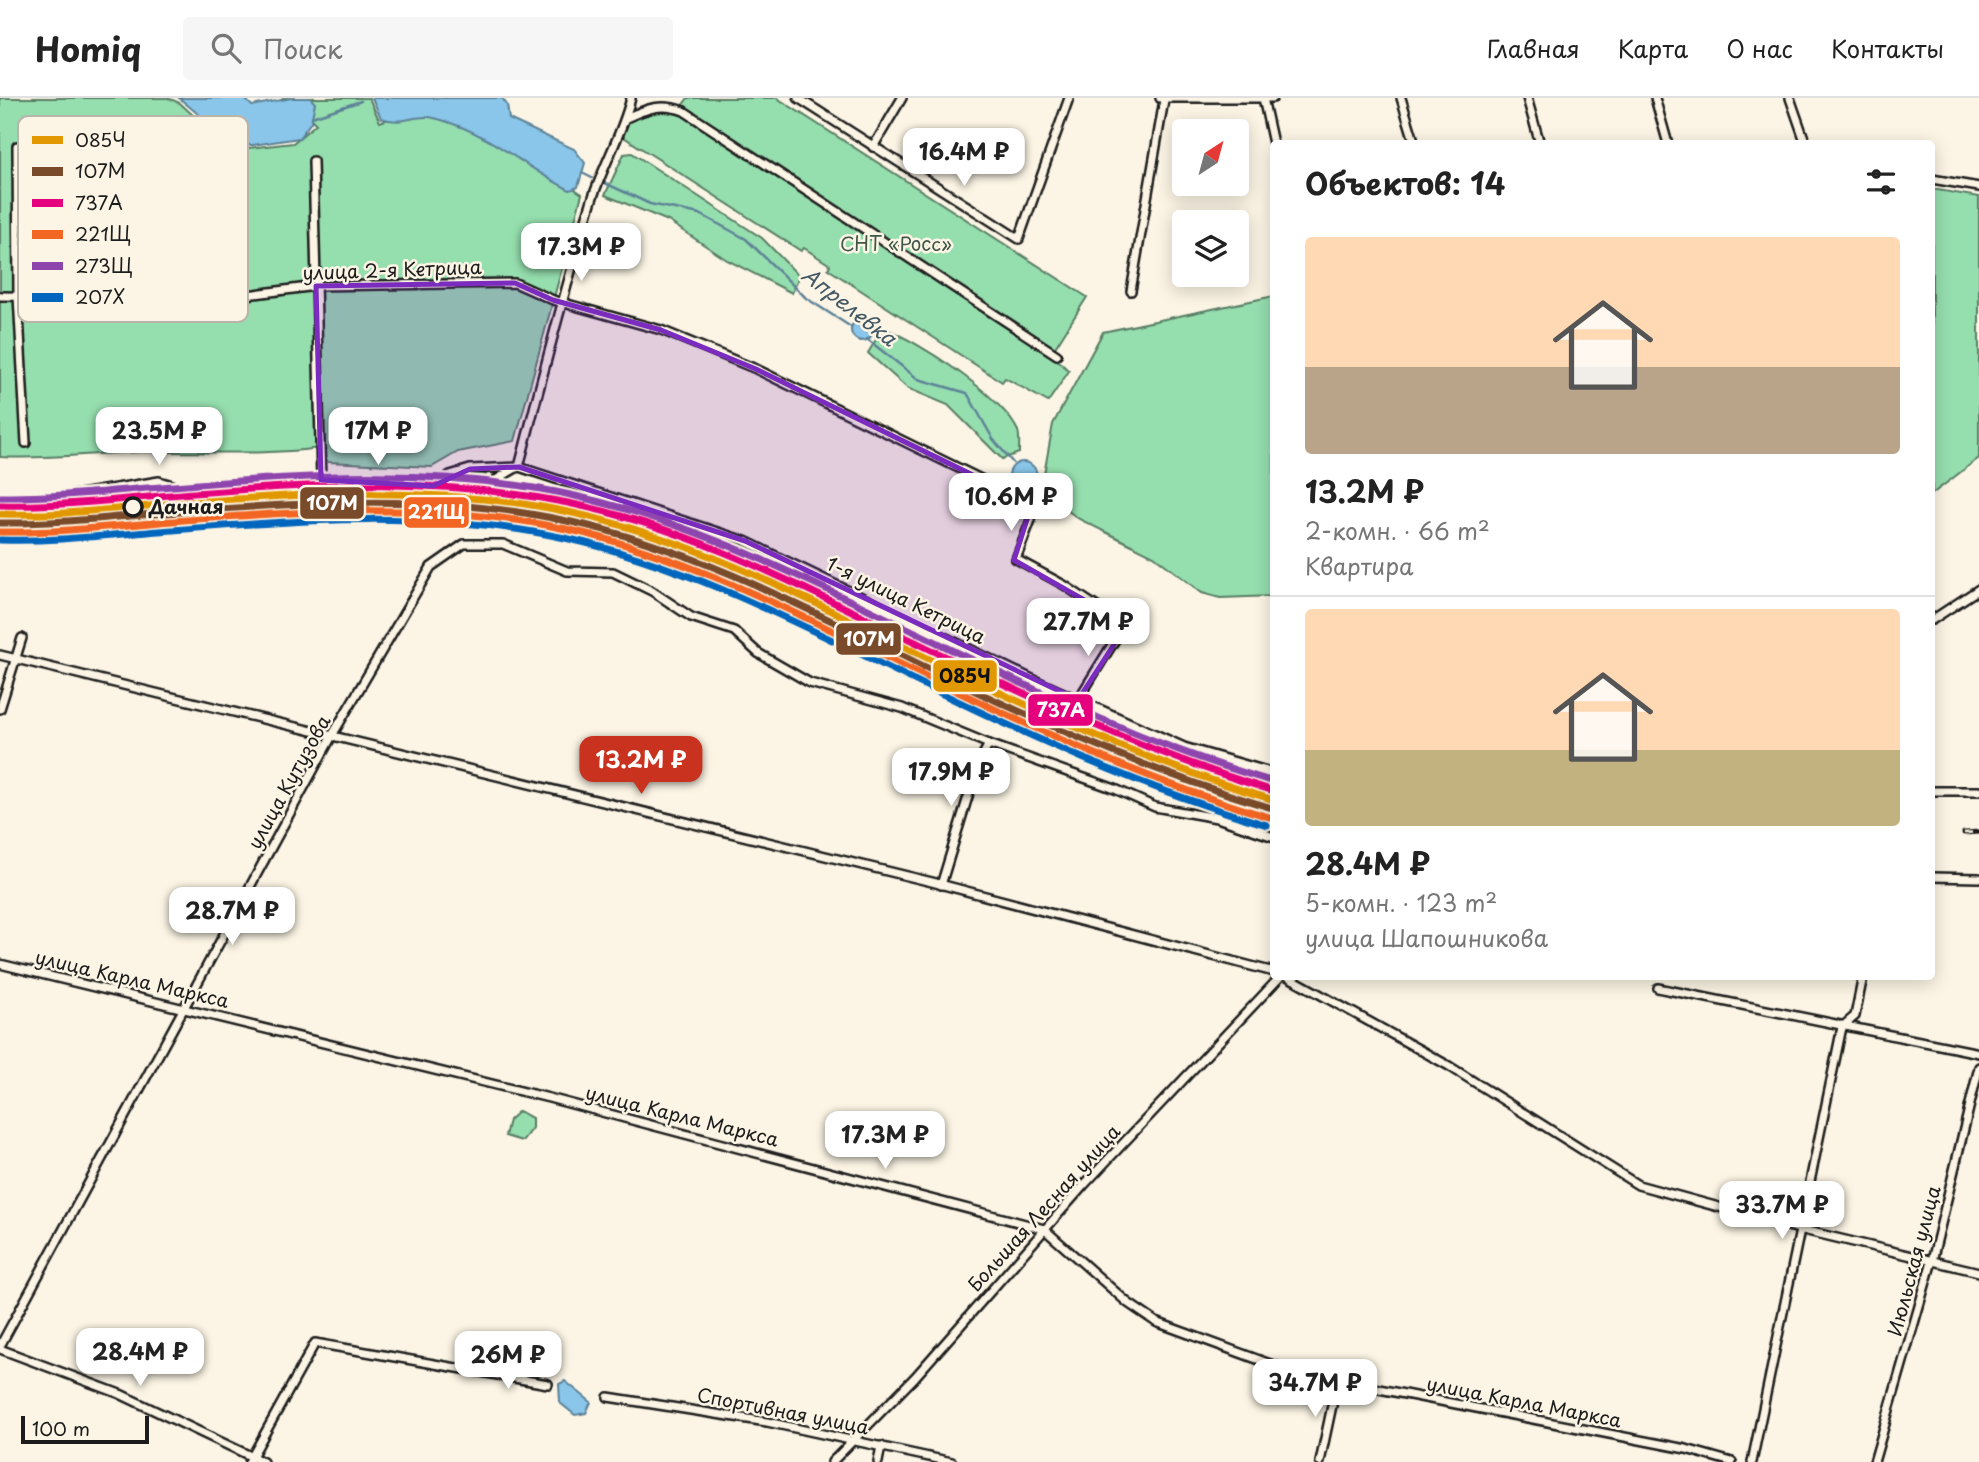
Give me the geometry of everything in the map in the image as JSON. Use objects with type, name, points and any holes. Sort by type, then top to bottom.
[{"type":"street","points":[[519,467],[562,301],[601,172],[626,118],[631,98]]},
{"type":"street","points":[[798,98],[1018,239],[1069,98]]},
{"type":"street","points":[[873,147],[902,98]]},
{"type":"street","points":[[1131,291],[1162,99],[1273,98]]},
{"type":"street","points":[[1401,98],[1414,140]]},
{"type":"street","points":[[1527,98],[1540,140]]},
{"type":"street","points":[[1656,98],[1667,140]]},
{"type":"street","points":[[1790,98],[1805,140]]},
{"type":"street","points":[[1264,99],[1272,140]]},
{"type":"street","points":[[626,118],[650,107],[668,105],[684,111],[1057,355]]},
{"type":"street","points":[[17,146],[18,296]]},
{"type":"street","points":[[313,160],[321,480]]},
{"type":"street","points":[[1935,180],[1979,187]]},
{"type":"street","name":"улица 2-я Кетрица","points":[[248,295],[316,286],[515,283],[562,301],[662,330],[756,369],[1032,504],[1031,520],[1016,559],[1064,585],[1124,625],[1078,700]]},
{"type":"street","name":"улица 2-я Кетрица","points":[[0,296],[18,296]]},
{"type":"street","points":[[19,322],[26,443]]},
{"type":"street","points":[[0,501],[61,497],[152,481],[192,488],[321,480],[433,486],[478,485],[519,467]]},
{"type":"street","points":[[433,486],[450,475],[470,469],[519,467]]},
{"type":"street","name":"1-я улица Кетрица","points":[[519,467],[745,541],[1078,700],[1184,747],[1270,772]]},
{"type":"street","name":"улица Кутузова","points":[[0,1348],[183,1006],[333,734],[431,567],[464,544],[503,544],[566,571],[602,569],[613,572],[652,591],[691,617],[734,631],[758,653],[810,683],[902,708],[989,744]]},
{"type":"street","points":[[1935,619],[1979,589]]},
{"type":"street","points":[[0,709],[22,638]]},
{"type":"street","points":[[0,655],[333,734],[941,885],[1270,971]]},
{"type":"street","points":[[941,885],[978,764],[989,744],[1115,789],[1155,807],[1217,818],[1270,836]]},
{"type":"street","points":[[1935,791],[1979,791]]},
{"type":"street","points":[[1935,877],[1979,878]]},
{"type":"street","name":"улица Карла Маркса","points":[[0,964],[183,1006],[799,1162],[1044,1230],[1128,1303],[1156,1322],[1245,1356],[1338,1382],[1686,1449],[1732,1462]]},
{"type":"street","name":"Большая Лесная улица","points":[[832,1462],[915,1377],[1044,1230],[1277,980]]},
{"type":"street","points":[[1294,980],[1449,1066],[1621,1177],[1638,1185],[1798,1228],[1979,1272]]},
{"type":"street","points":[[1752,1462],[1798,1228],[1842,1027],[1855,1016],[1862,980]]},
{"type":"street","points":[[1658,988],[1979,1053]]},
{"type":"street","name":"Июльская улица","points":[[1874,1462],[1932,1261],[1979,1067]]},
{"type":"street","points":[[251,1459],[315,1343],[548,1384]]},
{"type":"street","points":[[0,1348],[120,1394],[251,1459],[263,1462]]},
{"type":"street","points":[[1320,1462],[1338,1382]]},
{"type":"street","name":"Спортивная улица","points":[[608,1396],[853,1439],[952,1462]]},
{"type":"street","points":[[878,1462],[881,1446]]},
{"type":"highlighted area","points":[[515,283],[553,300],[661,330],[756,369],[1032,504],[1014,560],[1121,621],[1124,629],[1078,700],[745,541],[519,467],[470,469],[433,486],[321,480],[316,286]]},
{"type":"green space","points":[[0,98],[168,98],[180,103],[194,116],[18,116],[18,322],[248,322],[248,148],[293,143],[316,124],[299,106],[282,98],[369,98],[380,122],[420,108],[483,129],[582,194],[515,441],[458,452],[432,467],[328,462],[320,448],[252,453],[138,452],[0,457]]},
{"type":"green space","name":"СНТ «Росс»","points":[[688,98],[777,98],[1087,297],[1051,354],[1069,371],[1048,402],[1005,378],[1002,382],[828,269],[830,265],[804,248],[801,251],[616,132],[643,106],[658,103],[681,107]]},
{"type":"green space","points":[[632,153],[762,238],[799,276],[792,293],[727,260],[668,221],[605,195],[624,154]]},
{"type":"green space","points":[[1935,190],[1979,197],[1979,458],[1935,492]]},
{"type":"green space","points":[[1270,297],[1270,596],[1220,598],[1202,593],[1154,556],[1079,519],[1041,491],[1053,424],[1103,332]]},
{"type":"green space","points":[[883,328],[937,357],[978,386],[1009,417],[1018,431],[1019,453],[1002,459],[948,405],[907,388],[868,353]]},
{"type":"green space","points":[[478,471],[486,475],[483,481],[472,483],[456,478],[462,473]]},
{"type":"green space","points":[[519,1111],[532,1118],[532,1128],[522,1141],[505,1136],[509,1120]]},
{"type":"water","points":[[179,98],[244,98],[252,106],[291,98],[310,98],[315,103],[311,122],[299,138],[253,145],[248,145],[248,116],[201,116]]},
{"type":"water","points":[[372,98],[502,98],[507,105],[509,119],[574,149],[585,163],[578,187],[570,190],[486,139],[439,119],[422,117],[395,121],[381,118]]},
{"type":"water","points":[[862,319],[870,322],[873,330],[870,338],[862,341],[854,338],[851,330],[854,322]]},
{"type":"water","points":[[1023,462],[1033,466],[1037,476],[1033,486],[1023,490],[1013,486],[1009,476],[1013,466]]},
{"type":"water","points":[[565,1381],[591,1402],[586,1413],[575,1415],[560,1403],[559,1384]]},
{"type":"waterway","name":"Апрелевка","points":[[312,117],[361,101]]},
{"type":"waterway","points":[[582,173],[592,178]]},
{"type":"waterway","name":"Апрелевка","points":[[605,183],[650,204],[700,214],[746,239],[806,298],[851,327]]},
{"type":"waterway","name":"Апрелевка","points":[[867,339],[918,379],[967,393],[993,439],[1013,463]]},
{"type":"railway","points":[[1964,833],[1979,832]]},
{"type":"transit line","name":"273Щ","points":[[1,497],[66,495],[325,476],[475,480],[575,496],[622,508],[713,539],[803,578],[1101,719],[1186,753],[1270,781]]},
{"type":"transit line","name":"737А","points":[[0,505],[73,503],[335,485],[475,489],[568,503],[657,527],[743,560],[999,682],[1134,742],[1270,790]]},
{"type":"transit line","name":"085Ч","points":[[0,514],[68,513],[326,494],[472,498],[568,512],[660,537],[749,572],[964,676],[1094,735],[1183,770],[1270,799]]},
{"type":"transit line","name":"107М","points":[[0,523],[68,521],[277,505],[374,502],[471,506],[567,521],[613,532],[703,563],[791,601],[1049,725],[1181,778],[1270,807]]},
{"type":"transit line","name":"221Щ","points":[[0,532],[65,530],[271,514],[370,511],[468,515],[566,529],[657,555],[745,590],[1090,752],[1178,787],[1269,817]]},
{"type":"transit line","name":"207Х","points":[[0,540],[65,539],[271,523],[369,519],[468,523],[565,538],[656,564],[700,581],[788,619],[1002,722],[1088,760],[1176,795],[1267,825]]},
{"type":"place","name":"Дачная","points":[[133,507]]}]
